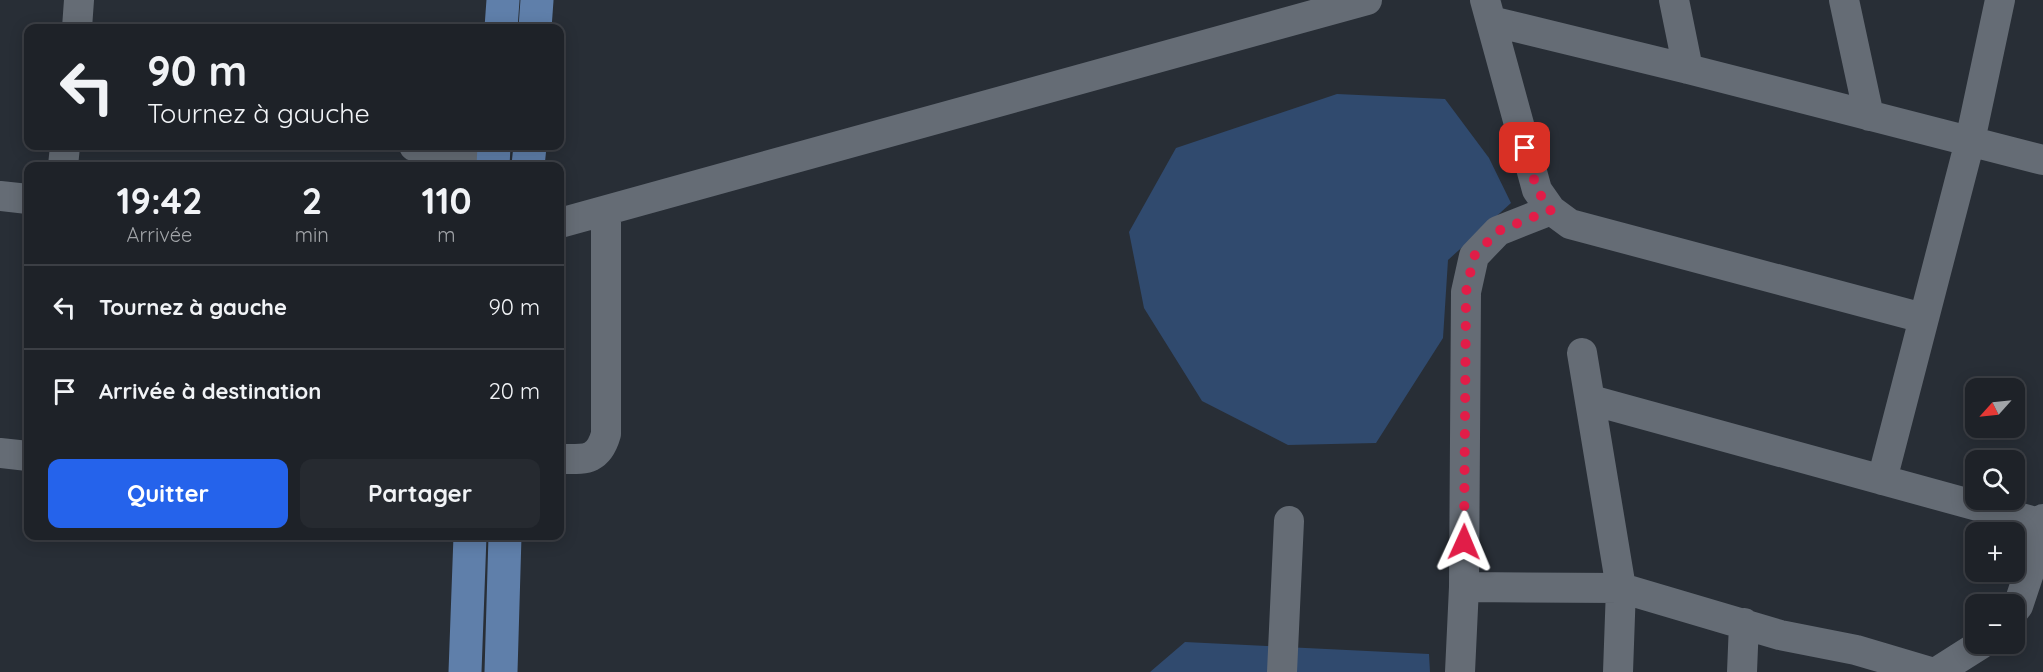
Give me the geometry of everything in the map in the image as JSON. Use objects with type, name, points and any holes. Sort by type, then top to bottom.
[{"type":"main road","points":[[501,24],[503,0]]},
{"type":"main road","points":[[535,24],[537,0]]},
{"type":"main road","points":[[465,672],[470,540]]},
{"type":"main road","points":[[501,672],[505,540]]},
{"type":"street","points":[[77,24],[79,0]]},
{"type":"street","points":[[564,223],[1367,0]]},
{"type":"street","points":[[1674,0],[1688,69]]},
{"type":"street","points":[[1844,0],[1869,116]]},
{"type":"street","points":[[1882,480],[1970,141],[2000,0]]},
{"type":"street","points":[[1488,11],[1688,69],[2043,160]]},
{"type":"street","points":[[1488,11],[1537,190],[1551,210],[1570,224],[1923,318]]},
{"type":"street","points":[[446,150],[493,156]]},
{"type":"street","points":[[0,196],[24,199]]},
{"type":"street","points":[[1460,672],[1464,587],[1466,292],[1474,256],[1498,231],[1551,210]]},
{"type":"street","points":[[564,459],[583,459],[594,454],[602,448],[606,434],[606,211]]},
{"type":"street","points":[[1582,353],[1621,588],[1618,672]]},
{"type":"street","points":[[1591,400],[2043,522],[2022,594]]},
{"type":"street","points":[[0,453],[24,456]]},
{"type":"street","points":[[1282,672],[1289,521]]},
{"type":"street","points":[[1464,587],[1621,588],[1780,635],[1856,650],[1930,672]]},
{"type":"street","points":[[1742,672],[1744,623]]},
{"type":"street","points":[[1937,672],[1965,654]]},
{"type":"shaded area","points":[[1337,94],[1445,99],[1489,158],[1511,203],[1448,260],[1443,338],[1376,443],[1288,445],[1202,401],[1144,308],[1129,232],[1176,148]]},
{"type":"shaded area","points":[[1185,642],[1429,654],[1430,672],[1150,672]]},
{"type":"route","points":[[1464,542],[1466,292],[1474,256],[1498,231],[1551,210],[1537,190],[1525,148]]}]
